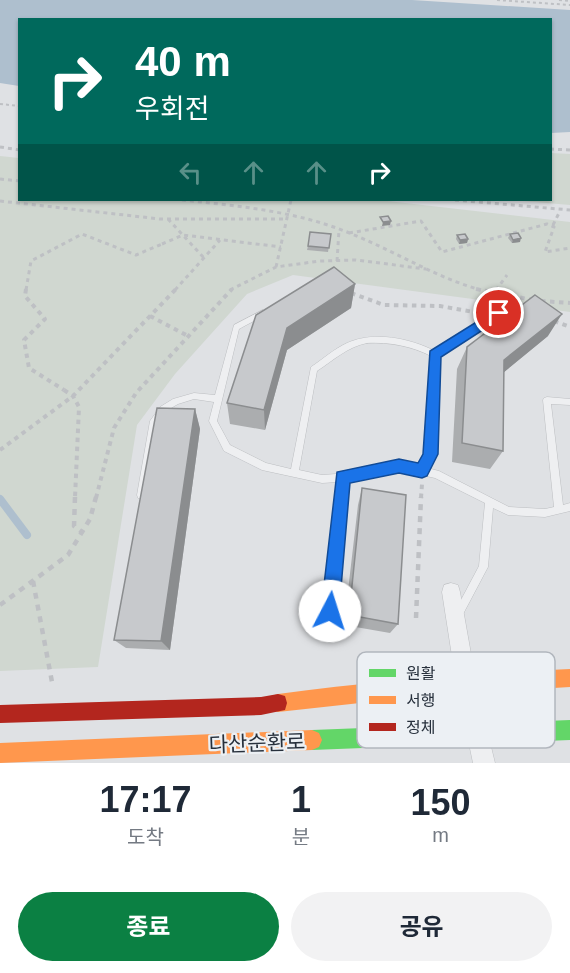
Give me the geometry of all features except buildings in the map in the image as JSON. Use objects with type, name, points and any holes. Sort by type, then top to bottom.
[{"type":"street","points":[[451,592],[461,652]]},
{"type":"street","name":"다산순환로","points":[[555,679],[570,678]]},
{"type":"street","name":"다산순환로","points":[[0,714],[261,706],[357,692]]},
{"type":"street","points":[[35,747],[41,712]]},
{"type":"street","name":"다산순환로","points":[[555,731],[570,730]]},
{"type":"street","name":"다산순환로","points":[[0,753],[35,747],[357,738]]},
{"type":"street","points":[[481,748],[484,763]]},
{"type":"lane","points":[[266,311],[237,327],[213,421],[227,448],[265,467],[322,479],[399,466],[436,474],[508,512],[545,513],[570,507]]},
{"type":"lane","points":[[435,355],[499,313]]},
{"type":"lane","points":[[294,473],[314,369],[357,342],[381,341],[421,347],[435,355]]},
{"type":"lane","points":[[422,471],[430,454],[435,355]]},
{"type":"lane","points":[[140,502],[154,421],[163,409],[176,401],[194,396],[219,399]]},
{"type":"lane","points":[[559,509],[547,400],[570,402]]},
{"type":"lane","points":[[328,633],[343,477]]},
{"type":"lane","points":[[456,619],[483,567],[489,502]]},
{"type":"path","points":[[497,0],[570,3]]},
{"type":"path","points":[[560,0],[570,3]]},
{"type":"path","points":[[0,104],[18,106]]},
{"type":"path","points":[[1,148],[18,150]]},
{"type":"path","points":[[552,149],[570,150]]},
{"type":"path","points":[[0,179],[18,181]]},
{"type":"path","points":[[0,201],[168,218],[288,217]]},
{"type":"path","points":[[191,201],[267,209],[348,233],[454,282],[494,294],[570,303]]},
{"type":"path","points":[[276,267],[291,201]]},
{"type":"path","points":[[466,201],[570,211]]},
{"type":"path","points":[[539,208],[570,211]]},
{"type":"path","points":[[560,211],[545,252],[570,248]]},
{"type":"path","points":[[168,218],[205,259]]},
{"type":"path","points":[[348,233],[421,221],[442,252],[553,225]]},
{"type":"path","points":[[337,261],[339,230]]},
{"type":"path","points":[[82,532],[74,526],[79,407],[73,396],[29,368],[24,340],[45,318],[24,296],[32,261],[82,234],[136,255],[183,235],[281,247]]},
{"type":"path","points":[[0,450],[73,396],[205,259],[220,240]]},
{"type":"path","points":[[494,294],[507,275]]},
{"type":"path","points":[[344,290],[384,305],[440,306],[462,311],[499,313]]},
{"type":"path","points":[[150,316],[188,336]]},
{"type":"path","points":[[548,318],[570,327]]},
{"type":"path","points":[[416,618],[422,471]]},
{"type":"path","points":[[33,581],[52,682]]},
{"type":"shaded area","points":[[552,153],[570,154],[570,205],[523,201],[552,201]]},
{"type":"shaded area","points":[[0,156],[18,158],[18,201],[388,201],[570,222],[570,312],[293,275],[247,294],[175,374],[137,425],[98,667],[0,671]]},
{"type":"water","points":[[0,0],[412,0],[570,10],[570,132],[552,133],[552,18],[18,18],[18,86],[0,83]]},
{"type":"waterway","points":[[0,499],[27,535]]},
{"type":"traffic: fast","points":[[555,731],[570,730]]},
{"type":"traffic: fast","points":[[312,740],[357,738]]},
{"type":"traffic: slow","points":[[555,679],[570,678]]},
{"type":"traffic: slow","points":[[278,703],[357,693]]},
{"type":"traffic: slow","points":[[0,753],[312,740]]},
{"type":"traffic: jam","points":[[0,714],[261,706],[278,703]]},
{"type":"route","points":[[330,611],[343,477],[399,466],[422,471],[430,454],[435,355],[499,313]]}]
